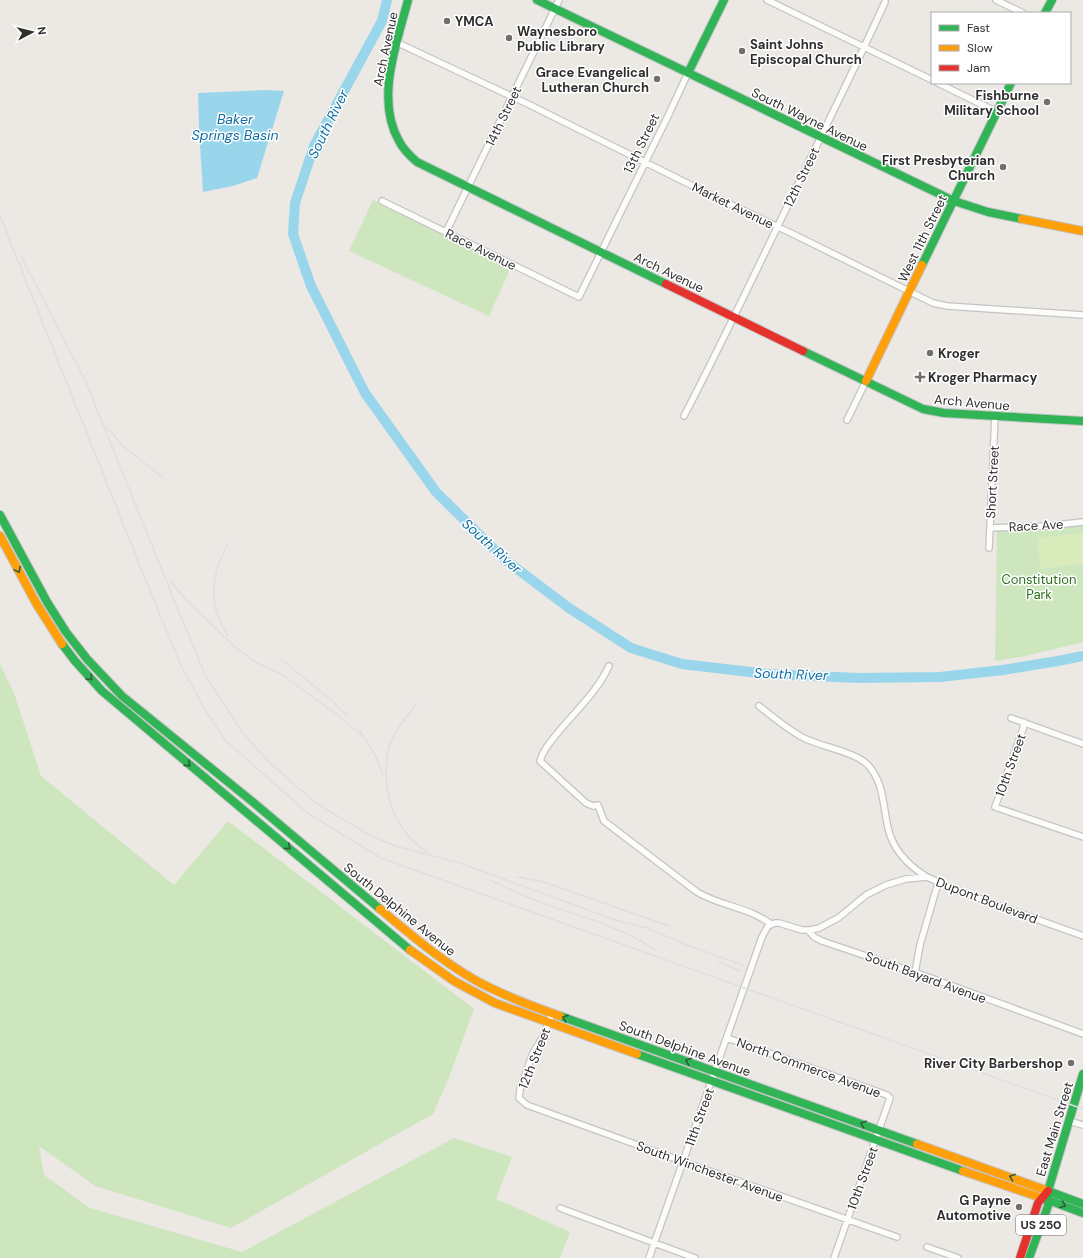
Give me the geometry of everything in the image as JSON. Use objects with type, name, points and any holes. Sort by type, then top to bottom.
[{"type":"main road","name":"Arch Avenue","points":[[408,0],[389,78],[387,97],[389,115],[397,138],[404,150],[417,162],[923,409],[934,412],[1083,421]]},
{"type":"main road","name":"South Wayne Avenue","points":[[536,0],[954,201],[988,212],[1083,231]]},
{"type":"main road","name":"13th Street","points":[[688,73],[724,0]]},
{"type":"main road","points":[[1046,12],[1052,0]]},
{"type":"main road","name":"West 11th Street","points":[[866,381],[1011,84]]},
{"type":"main road","name":"South Delphine Avenue","points":[[0,515],[47,602],[66,632],[87,659],[122,696],[254,803],[429,950],[476,980],[507,996],[552,1013],[715,1070],[1083,1204]]},
{"type":"main road","name":"South Delphine Avenue","points":[[0,535],[24,582],[60,642],[83,671],[102,691],[422,959],[454,981],[496,1003],[548,1023],[712,1080],[876,1140],[1045,1198],[1083,1213]]},
{"type":"main road","name":"East Main Street","points":[[1020,1258],[1038,1203],[1045,1198],[1048,1190],[1083,1074]]},
{"type":"main road","name":"East Main Street","points":[[1029,1258],[1048,1206],[1045,1198]]},
{"type":"street","name":"14th Street","points":[[446,232],[559,0]]},
{"type":"street","points":[[767,0],[931,80]]},
{"type":"street","points":[[996,0],[1020,12]]},
{"type":"street","name":"12th Street","points":[[684,416],[778,227],[865,47],[885,2]]},
{"type":"street","name":"Market Avenue","points":[[398,43],[512,97],[933,303],[947,306],[1083,315]]},
{"type":"street","name":"13th Street","points":[[579,297],[688,73]]},
{"type":"street","points":[[940,84],[997,112]]},
{"type":"street","name":"Race Avenue","points":[[382,201],[579,297]]},
{"type":"street","points":[[847,420],[866,381]]},
{"type":"street","name":"Short Street","points":[[989,548],[995,416]]},
{"type":"street","name":"Race Ave","points":[[990,528],[1046,526],[1083,522]]},
{"type":"street","points":[[0,535],[8,530]]},
{"type":"street","name":"South Bayard Avenue","points":[[609,666],[591,693],[544,751],[540,761],[586,803],[593,806],[598,805],[604,821],[697,892],[707,897],[756,914],[771,924],[779,923],[808,930],[814,937],[822,941],[1083,1034]]},
{"type":"street","points":[[759,706],[805,739],[854,756],[867,765],[880,785],[888,828],[899,852],[909,864],[927,877]]},
{"type":"street","points":[[1011,718],[1083,744]]},
{"type":"street","name":"10th Street","points":[[1024,722],[995,807],[1083,838]]},
{"type":"street","name":"Dupont Boulevard","points":[[808,930],[819,928],[828,923],[844,913],[866,895],[886,885],[906,879],[927,877],[938,883],[1083,936]]},
{"type":"street","points":[[915,973],[920,945],[938,883]]},
{"type":"street","points":[[712,1080],[762,937],[768,926],[771,924]]},
{"type":"street","name":"12th Street","points":[[523,1103],[519,1098],[520,1089],[533,1053],[544,1034],[552,1013]]},
{"type":"street","name":"North Commerce Avenue","points":[[727,1038],[874,1090],[887,1095],[890,1098]]},
{"type":"street","name":"11th Street","points":[[649,1258],[712,1080]]},
{"type":"street","name":"10th Street","points":[[834,1258],[890,1098]]},
{"type":"street","name":"South Winchester Avenue","points":[[523,1103],[530,1107],[683,1162],[898,1237]]},
{"type":"street","points":[[1069,1121],[1083,1125]]},
{"type":"street","points":[[560,1208],[654,1244],[696,1258]]},
{"type":"street","points":[[927,1247],[958,1258]]},
{"type":"green space","points":[[373,200],[512,265],[489,316],[349,251]]},
{"type":"green space","name":"Constitution Park","points":[[1083,524],[1083,642],[1021,657],[995,661],[997,531]]},
{"type":"green space","points":[[1083,533],[1083,564],[1040,569],[1037,538]]},
{"type":"green space","points":[[0,664],[14,693],[41,776],[174,885],[228,821],[474,1009],[450,1075],[433,1114],[231,1228],[95,1186],[39,1146],[44,1175],[90,1208],[242,1252],[454,1138],[512,1157],[496,1199],[570,1232],[560,1258],[0,1258]]},
{"type":"water","name":"Baker Springs Basin","points":[[265,90],[284,91],[257,178],[233,186],[203,192],[198,93]]},
{"type":"waterway","name":"South River","points":[[387,0],[382,21],[314,146],[295,203],[293,234],[311,286],[365,393],[436,492],[504,559],[569,608],[631,648],[682,664],[767,674],[858,678],[940,677],[1003,670],[1083,656]]},
{"type":"railway","points":[[0,216],[180,663],[205,710],[226,741],[309,814],[381,858],[1083,1109]]},
{"type":"railway","points":[[22,258],[85,380],[205,675],[242,732],[269,762],[317,804],[368,834],[395,846],[457,862],[618,921],[647,928],[689,946],[743,965]]},
{"type":"railway","points":[[107,427],[122,445],[163,478]]},
{"type":"railway","points":[[228,544],[222,555],[215,578],[214,601],[221,624],[228,635]]},
{"type":"railway","points":[[170,580],[186,600],[236,648],[257,663],[281,674],[331,710],[363,736]]},
{"type":"railway","points":[[281,659],[330,699],[347,716]]},
{"type":"railway","points":[[417,703],[390,743],[387,754],[386,780],[388,793],[395,816],[408,836],[427,852]]},
{"type":"railway","points":[[360,731],[379,763],[383,775]]},
{"type":"railway","points":[[517,877],[544,882],[669,926]]},
{"type":"railway","points":[[490,880],[542,903],[599,922],[630,935],[656,950]]},
{"type":"railway","points":[[718,962],[741,971]]},
{"type":"traffic: fast","points":[[408,0],[394,52],[388,89],[392,125],[399,141],[407,152],[417,162],[666,284]]},
{"type":"traffic: fast","points":[[537,0],[954,201],[988,212],[1022,219]]},
{"type":"traffic: fast","points":[[688,73],[724,0]]},
{"type":"traffic: fast","points":[[1046,12],[1052,0]]},
{"type":"traffic: fast","points":[[922,265],[1011,84]]},
{"type":"traffic: fast","points":[[803,351],[923,409],[944,413],[1083,421]]},
{"type":"traffic: fast","points":[[0,515],[47,602],[66,632],[87,659],[122,696],[254,803],[380,909]]},
{"type":"traffic: fast","points":[[62,644],[102,691],[410,950]]},
{"type":"traffic: fast","points":[[560,1016],[917,1144]]},
{"type":"traffic: fast","points":[[637,1054],[963,1171]]},
{"type":"traffic: fast","points":[[1029,1258],[1048,1206],[1048,1191],[1083,1074]]},
{"type":"traffic: fast","points":[[1048,1191],[1083,1204]]},
{"type":"traffic: fast","points":[[1043,1198],[1083,1213]]},
{"type":"traffic: slow","points":[[1022,219],[1083,231]]},
{"type":"traffic: slow","points":[[866,381],[922,265]]},
{"type":"traffic: slow","points":[[0,536],[36,603],[62,644]]},
{"type":"traffic: slow","points":[[380,909],[437,955],[475,980],[517,1000],[560,1016]]},
{"type":"traffic: slow","points":[[410,950],[454,981],[495,1003],[637,1054]]},
{"type":"traffic: slow","points":[[917,1144],[1048,1191]]},
{"type":"traffic: slow","points":[[963,1171],[1042,1198]]},
{"type":"traffic: jam","points":[[666,284],[803,351]]},
{"type":"traffic: jam","points":[[1020,1258],[1038,1203],[1048,1191]]},
{"type":"place","name":"YMCA","points":[[447,21]]},
{"type":"place","name":"Waynesboro Public Library","points":[[509,38]]},
{"type":"place","name":"Saint Johns Episcopal Church","points":[[742,51]]},
{"type":"place","name":"Grace Evangelical Lutheran Church","points":[[657,79]]},
{"type":"place","name":"Fishburne Military School","points":[[1047,102]]},
{"type":"place","name":"First Presbyterian Church","points":[[1003,167]]},
{"type":"place","name":"Kroger","points":[[930,353]]},
{"type":"place","name":"Kroger Pharmacy","points":[[920,377]]},
{"type":"place","name":"River City Barbershop","points":[[1071,1063]]},
{"type":"place","name":"G Payne Automotive","points":[[1019,1207]]}]
